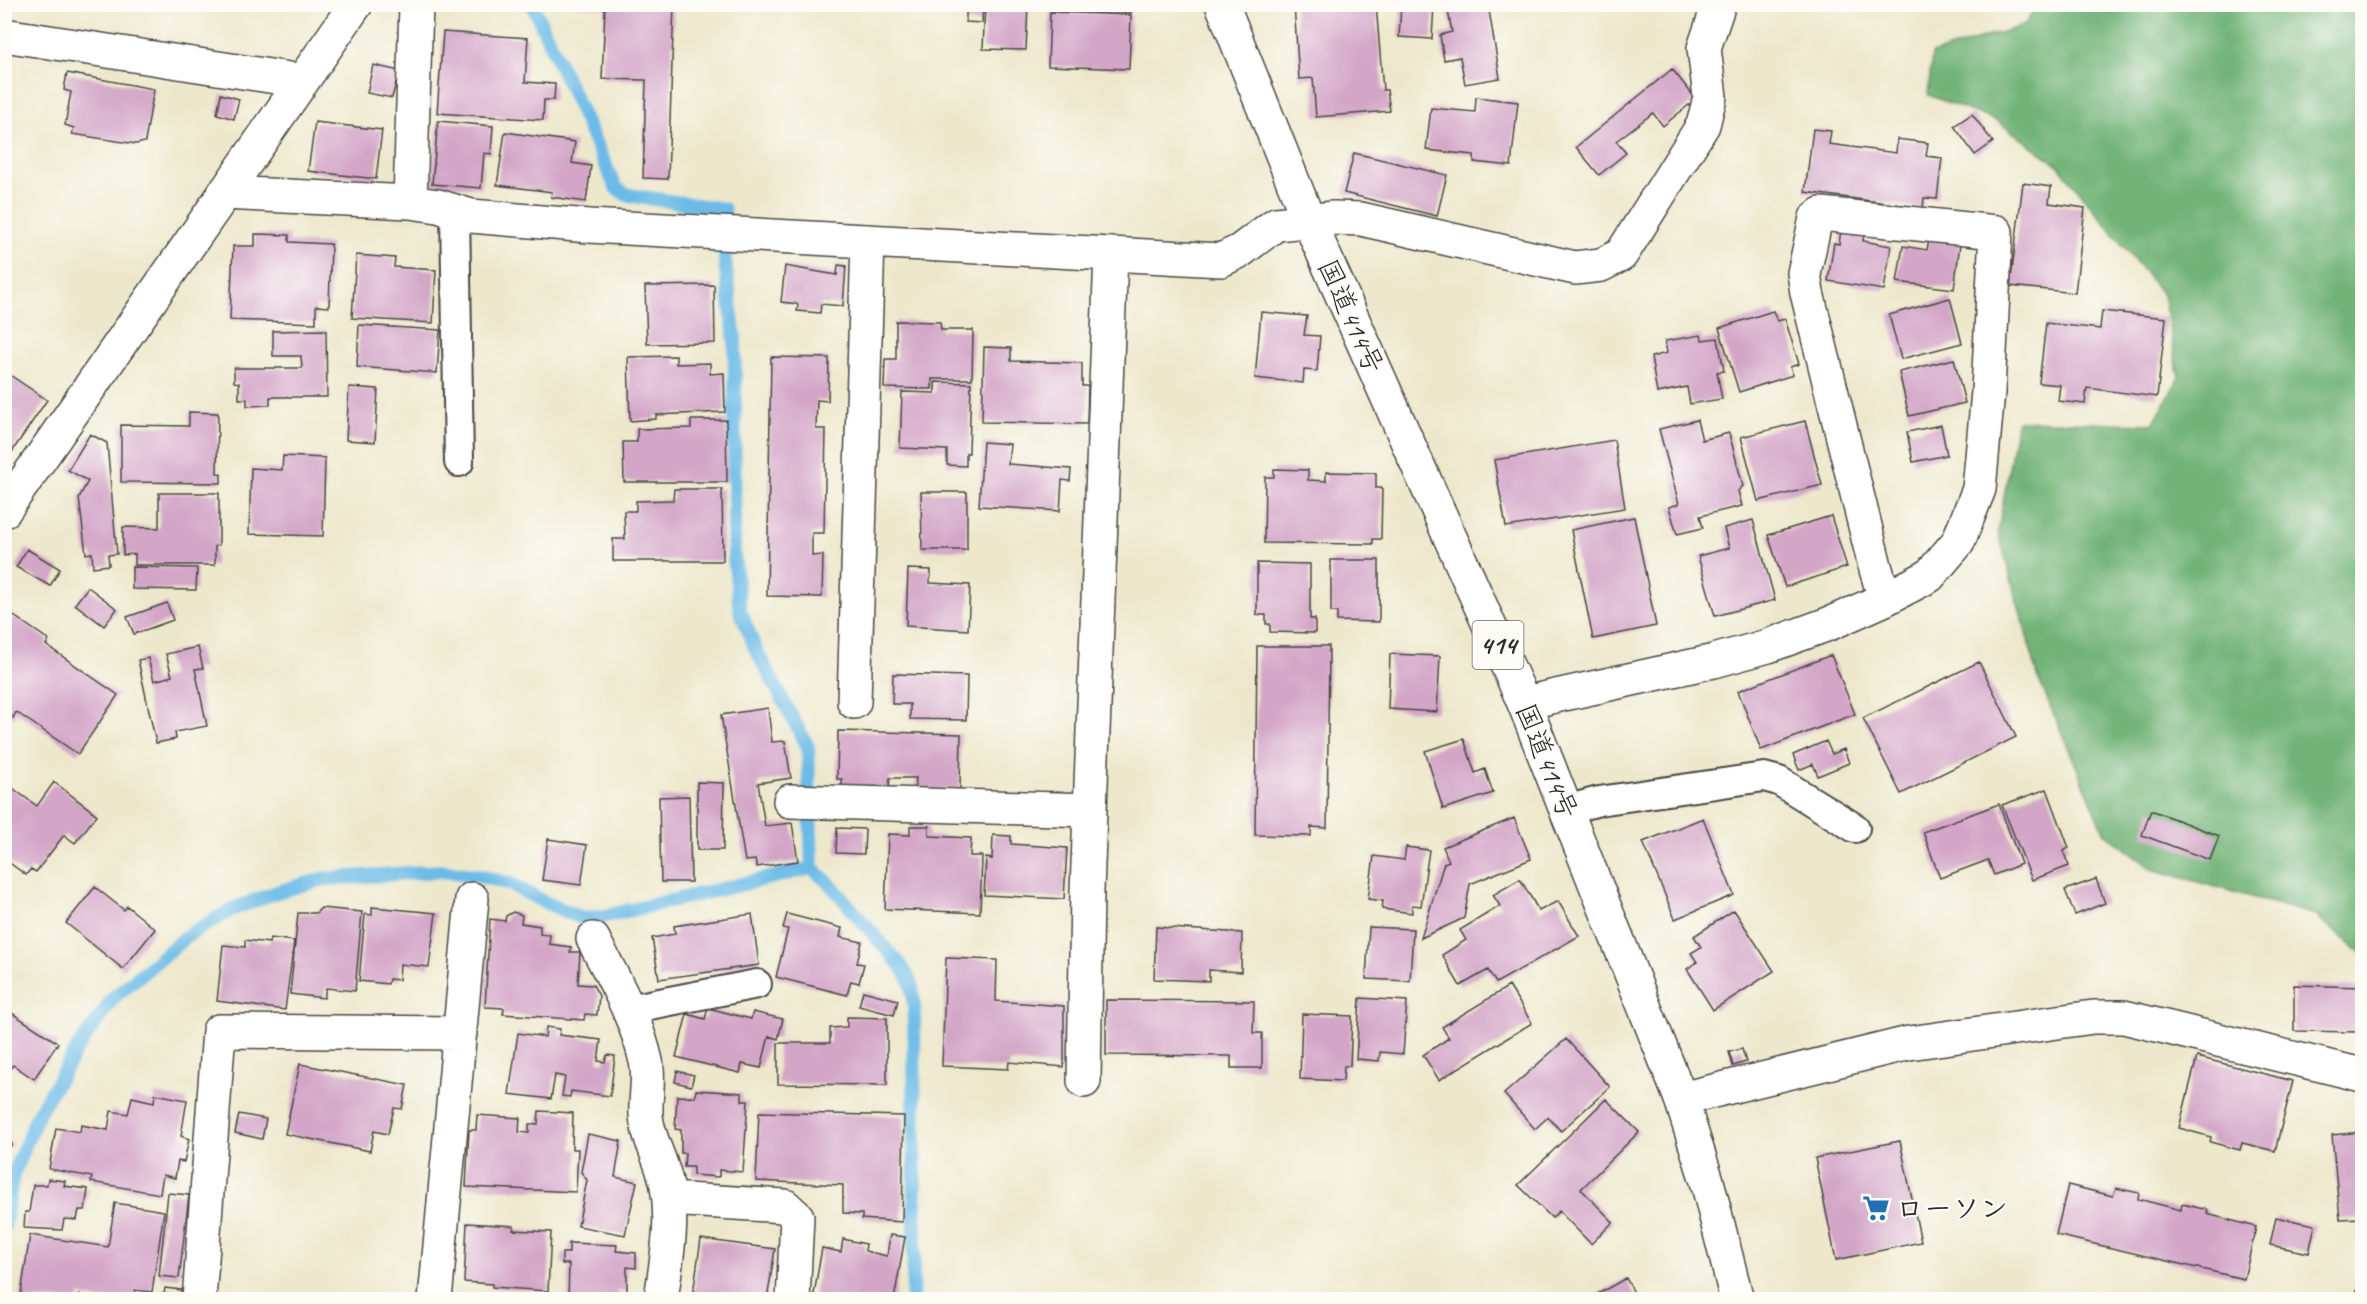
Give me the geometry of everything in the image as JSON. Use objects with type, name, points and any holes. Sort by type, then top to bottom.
[{"type":"main road","points":[[4,511],[356,4]]},
{"type":"main road","points":[[410,202],[416,4]]},
{"type":"main road","name":"国道414号","points":[[1222,4],[1308,219],[1524,703],[1681,1099],[1707,1181],[1737,1299]]},
{"type":"main road","points":[[224,193],[410,202],[438,206],[471,216],[589,226],[1221,260],[1240,251],[1276,224],[1308,219],[1361,219],[1575,267],[1601,265],[1621,255],[1703,125],[1710,97],[1704,48],[1719,4]]},
{"type":"main road","points":[[4,35],[302,81]]},
{"type":"main road","points":[[1524,703],[1735,655],[1831,623],[1885,599],[1929,576],[1958,542],[1979,489],[1988,392],[1996,232],[1821,214],[1816,218],[1804,273],[1885,599]]},
{"type":"main road","points":[[854,702],[868,240]]},
{"type":"main road","points":[[1084,1081],[1090,810],[1111,254]]},
{"type":"main road","points":[[803,801],[1090,810]]},
{"type":"main road","points":[[435,1299],[472,899]]},
{"type":"main road","points":[[593,939],[629,1010],[646,1062],[648,1093],[646,1115],[667,1183],[671,1223],[661,1299]]},
{"type":"main road","points":[[1681,1099],[1909,1043],[2093,1017],[2124,1017],[2362,1075]]},
{"type":"main road","points":[[199,1299],[219,1031],[460,1033]]},
{"type":"main road","points":[[669,1199],[785,1206],[797,1217],[793,1299]]},
{"type":"lane","points":[[455,211],[459,462]]},
{"type":"lane","points":[[1566,810],[1599,801],[1764,777],[1779,781],[1855,828]]},
{"type":"lane","points":[[629,1010],[757,984]]},
{"type":"green space","points":[[2036,5],[2362,5],[2362,954],[2315,915],[2152,869],[2105,833],[2039,680],[1998,532],[2017,421],[2153,424],[2179,377],[2163,295],[2058,165],[1997,121],[1928,95],[1932,54],[2025,25]]},
{"type":"building","points":[[576,4],[674,4],[668,179],[643,178],[646,80],[602,79],[605,8],[575,6]]},
{"type":"building","points":[[966,4],[983,4],[982,23],[966,22]]},
{"type":"building","points":[[985,4],[1028,4],[1026,50],[983,49]]},
{"type":"building","points":[[1050,4],[1131,4],[1131,13],[1050,10]]},
{"type":"building","points":[[1294,4],[1376,4],[1383,90],[1387,90],[1390,111],[1316,117],[1313,78],[1299,79]]},
{"type":"building","points":[[1401,4],[1434,4],[1432,39],[1399,37]]},
{"type":"building","points":[[1488,4],[1500,78],[1465,84],[1460,57],[1444,60],[1440,35],[1452,32],[1448,11]]},
{"type":"building","points":[[1050,12],[1131,15],[1129,69],[1048,66]]},
{"type":"building","points":[[443,32],[528,38],[525,82],[555,84],[554,100],[544,100],[543,120],[437,113]]},
{"type":"building","points":[[373,65],[399,71],[392,98],[367,93]]},
{"type":"building","points":[[1672,69],[1696,99],[1663,126],[1653,113],[1616,141],[1626,153],[1599,175],[1576,147]]},
{"type":"building","points":[[67,73],[154,89],[145,142],[136,144],[72,134],[74,128],[65,125],[71,92],[64,90]]},
{"type":"building","points":[[221,94],[239,99],[234,119],[217,114]]},
{"type":"building","points":[[1476,97],[1518,102],[1511,166],[1474,162],[1474,155],[1426,150],[1431,108],[1475,112]]},
{"type":"building","points":[[1972,114],[1993,142],[1975,155],[1954,126]]},
{"type":"building","points":[[438,121],[493,126],[491,154],[484,153],[481,188],[432,184]]},
{"type":"building","points":[[315,122],[382,130],[376,179],[308,171]]},
{"type":"building","points":[[1813,129],[1831,131],[1829,144],[1896,153],[1897,139],[1928,143],[1926,156],[1942,158],[1937,199],[1924,198],[1923,208],[1805,192]]},
{"type":"building","points":[[505,132],[575,142],[572,163],[591,166],[586,202],[551,197],[552,192],[497,185]]},
{"type":"building","points":[[1354,153],[1447,175],[1437,216],[1344,193]]},
{"type":"building","points":[[2023,183],[2051,187],[2049,203],[2085,208],[2075,293],[2010,286]]},
{"type":"building","points":[[1841,230],[1864,234],[1863,241],[1891,246],[1884,290],[1828,281],[1834,243],[1839,244]]},
{"type":"building","points":[[255,234],[289,235],[289,242],[331,244],[329,307],[316,306],[316,323],[230,320],[233,246],[255,246]]},
{"type":"building","points":[[1929,239],[1960,244],[1954,289],[1897,282],[1903,246],[1927,250]]},
{"type":"building","points":[[356,255],[395,258],[394,267],[436,270],[433,323],[352,318]]},
{"type":"building","points":[[838,265],[846,266],[843,306],[821,304],[820,313],[797,311],[798,304],[781,302],[785,266],[837,275]]},
{"type":"building","points":[[714,285],[715,343],[647,344],[645,286]]},
{"type":"building","points":[[1950,298],[1962,343],[1901,359],[1889,315]]},
{"type":"building","points":[[1773,311],[1777,321],[1785,319],[1799,364],[1790,367],[1793,375],[1739,392],[1719,328]]},
{"type":"building","points":[[2102,311],[2166,318],[2157,397],[2087,388],[2085,404],[2058,401],[2060,385],[2039,383],[2046,323],[2100,329]]},
{"type":"building","points":[[1261,312],[1307,316],[1304,335],[1320,336],[1317,371],[1304,370],[1303,383],[1255,378]]},
{"type":"building","points":[[896,321],[940,322],[941,330],[973,330],[972,379],[932,379],[932,389],[884,388],[885,359],[896,359]]},
{"type":"building","points":[[359,325],[440,330],[437,373],[357,367]]},
{"type":"building","points":[[326,330],[327,397],[270,397],[270,405],[247,406],[247,399],[239,399],[239,383],[234,382],[234,368],[302,368],[301,356],[273,356],[273,331]]},
{"type":"building","points":[[1701,335],[1702,340],[1718,338],[1724,371],[1717,372],[1722,399],[1690,404],[1687,387],[1657,393],[1651,357],[1667,353],[1665,341]]},
{"type":"building","points":[[984,347],[1011,348],[1011,361],[1082,363],[1082,386],[1088,386],[1087,424],[982,422]]},
{"type":"building","points":[[676,356],[676,364],[710,363],[710,374],[724,373],[725,412],[656,415],[656,419],[630,421],[628,357]]},
{"type":"building","points":[[771,357],[829,358],[828,401],[817,400],[816,429],[826,429],[824,533],[812,533],[812,556],[823,555],[822,597],[767,596]]},
{"type":"building","points":[[1954,359],[1965,403],[1909,416],[1899,372]]},
{"type":"building","points":[[4,371],[47,400],[9,456],[4,454]]},
{"type":"building","points":[[935,382],[971,383],[969,453],[966,453],[966,466],[947,465],[947,450],[900,448],[902,392],[935,393]]},
{"type":"building","points":[[349,387],[378,389],[375,442],[346,440]]},
{"type":"building","points":[[189,412],[218,413],[217,473],[221,474],[221,483],[121,482],[121,425],[189,426]]},
{"type":"building","points":[[691,420],[726,420],[727,482],[624,482],[623,442],[637,442],[637,429],[691,428]]},
{"type":"building","points":[[1697,420],[1702,440],[1729,433],[1743,486],[1738,491],[1742,506],[1700,516],[1703,528],[1677,534],[1669,507],[1679,504],[1659,429]]},
{"type":"building","points":[[1805,421],[1822,485],[1758,501],[1741,437]]},
{"type":"building","points":[[1941,425],[1947,455],[1913,462],[1907,432]]},
{"type":"building","points":[[90,434],[107,443],[117,554],[108,555],[109,565],[93,567],[92,553],[86,554],[79,498],[88,481],[68,470]]},
{"type":"building","points":[[1614,440],[1625,508],[1506,527],[1494,460]]},
{"type":"building","points":[[983,442],[1010,444],[1008,464],[1071,469],[1070,481],[1062,480],[1060,511],[979,506]]},
{"type":"building","points":[[283,456],[325,458],[323,536],[249,534],[251,468],[282,470]]},
{"type":"building","points":[[1274,469],[1308,470],[1308,480],[1326,481],[1326,472],[1376,473],[1376,488],[1382,488],[1381,539],[1373,539],[1373,544],[1264,543],[1265,477],[1274,477]]},
{"type":"building","points":[[674,489],[722,489],[723,561],[613,561],[613,539],[625,539],[624,511],[636,511],[636,501],[673,500]]},
{"type":"building","points":[[921,492],[967,492],[967,550],[922,550]]},
{"type":"building","points":[[159,493],[219,493],[219,545],[215,546],[215,565],[135,565],[135,554],[123,555],[123,527],[159,528]]},
{"type":"building","points":[[1831,516],[1847,567],[1785,587],[1768,535]]},
{"type":"building","points":[[1634,517],[1656,626],[1593,639],[1571,530]]},
{"type":"building","points":[[1753,520],[1775,600],[1715,616],[1698,556],[1729,548],[1724,528]]},
{"type":"building","points":[[27,549],[60,569],[50,586],[16,567]]},
{"type":"building","points":[[1331,560],[1379,560],[1379,622],[1337,621],[1337,612],[1331,612]]},
{"type":"building","points":[[1257,563],[1310,564],[1310,619],[1315,619],[1315,633],[1270,632],[1270,624],[1266,624],[1266,615],[1257,615]]},
{"type":"building","points":[[132,567],[197,568],[196,590],[132,589]]},
{"type":"building","points":[[908,569],[931,570],[930,583],[970,585],[968,630],[906,626]]},
{"type":"building","points":[[88,587],[117,609],[104,626],[75,604]]},
{"type":"building","points":[[167,603],[173,620],[134,634],[127,617]]},
{"type":"building","points":[[14,616],[49,640],[46,645],[118,695],[78,754],[16,712],[13,718],[4,712],[4,620],[9,623]]},
{"type":"building","points":[[1257,646],[1329,646],[1327,828],[1311,827],[1311,836],[1255,835]]},
{"type":"building","points":[[198,647],[203,668],[195,669],[207,726],[175,732],[176,739],[156,743],[138,660],[148,658],[154,681],[172,676],[166,654]]},
{"type":"building","points":[[1390,654],[1440,656],[1437,712],[1388,709]]},
{"type":"building","points":[[1831,655],[1855,714],[1761,750],[1738,691]]},
{"type":"building","points":[[1979,662],[2016,737],[1901,794],[1863,718]]},
{"type":"building","points":[[893,674],[967,676],[966,720],[910,719],[910,704],[892,704]]},
{"type":"building","points":[[768,708],[772,742],[785,741],[791,778],[758,783],[765,826],[792,823],[798,861],[757,867],[755,860],[745,861],[721,715]]},
{"type":"building","points":[[838,731],[961,734],[960,789],[915,789],[916,778],[890,778],[889,788],[842,787],[842,779],[837,779]]},
{"type":"building","points":[[1464,739],[1475,773],[1485,769],[1493,793],[1443,809],[1425,751]]},
{"type":"building","points":[[1826,741],[1832,754],[1844,749],[1849,763],[1818,776],[1813,764],[1799,770],[1793,755]]},
{"type":"building","points":[[4,782],[37,806],[54,782],[97,815],[75,843],[64,835],[36,872],[31,869],[26,875],[7,861],[4,865]]},
{"type":"building","points":[[697,782],[724,783],[723,850],[697,850]]},
{"type":"building","points":[[2047,789],[2069,848],[2063,851],[2069,866],[2032,880],[2002,805]]},
{"type":"building","points":[[689,796],[691,882],[661,882],[659,797]]},
{"type":"building","points":[[1999,804],[2021,864],[1994,875],[1988,860],[1940,878],[1923,832]]},
{"type":"building","points":[[2151,810],[2219,836],[2210,860],[2142,835]]},
{"type":"building","points":[[1514,818],[1531,859],[1470,884],[1464,918],[1421,938],[1444,863],[1449,861],[1443,847]]},
{"type":"building","points":[[1703,818],[1734,895],[1675,919],[1643,842]]},
{"type":"building","points":[[910,826],[929,826],[929,836],[971,838],[970,856],[982,856],[980,913],[885,909],[888,834],[910,835]]},
{"type":"building","points":[[837,828],[865,829],[864,854],[836,853]]},
{"type":"building","points":[[993,835],[1011,836],[1011,844],[1067,848],[1064,899],[984,895],[986,858],[992,859]]},
{"type":"building","points":[[548,839],[587,845],[581,885],[542,880]]},
{"type":"building","points":[[1406,847],[1429,850],[1421,906],[1412,905],[1412,913],[1382,909],[1383,901],[1368,899],[1374,856],[1404,860]]},
{"type":"building","points":[[1520,879],[1539,911],[1558,901],[1579,936],[1496,983],[1488,970],[1460,986],[1442,955],[1466,940],[1460,930],[1500,906],[1493,895]]},
{"type":"building","points":[[2096,879],[2105,903],[2075,915],[2065,890]]},
{"type":"building","points":[[95,887],[124,910],[127,906],[155,929],[123,969],[66,923]]},
{"type":"building","points":[[372,907],[436,913],[429,967],[400,964],[399,980],[389,979],[388,984],[359,981],[365,914],[372,915]]},
{"type":"building","points":[[321,908],[362,912],[355,991],[326,988],[324,998],[290,994],[298,913],[316,913]]},
{"type":"building","points":[[1734,910],[1774,971],[1713,1010],[1687,969],[1697,962],[1691,953],[1701,947],[1694,936]]},
{"type":"building","points":[[513,912],[522,915],[521,923],[540,926],[540,934],[550,935],[549,944],[571,947],[570,952],[580,952],[578,984],[593,985],[599,996],[597,1015],[585,1014],[584,1020],[503,1014],[504,1008],[485,1007],[490,919],[505,921],[506,916]]},
{"type":"building","points":[[752,914],[759,965],[659,979],[652,938],[675,934],[674,926]]},
{"type":"building","points":[[787,914],[842,928],[840,937],[862,942],[857,963],[864,964],[859,983],[851,981],[847,995],[776,977],[788,929],[783,928]]},
{"type":"building","points":[[1156,927],[1242,933],[1241,972],[1209,970],[1209,981],[1154,979]]},
{"type":"building","points":[[1369,927],[1413,929],[1410,981],[1366,979]]},
{"type":"building","points":[[270,938],[294,941],[285,1010],[217,1001],[223,945],[245,947],[245,940],[269,943]]},
{"type":"building","points":[[946,958],[997,960],[996,1001],[1064,1006],[1064,1067],[1009,1062],[1008,1069],[942,1066]]},
{"type":"building","points":[[2294,985],[2362,987],[2362,1032],[2294,1031]]},
{"type":"building","points":[[1509,986],[1532,1023],[1439,1080],[1423,1055],[1449,1038],[1442,1027]]},
{"type":"building","points":[[863,991],[898,1000],[894,1015],[859,1006]]},
{"type":"building","points":[[1360,998],[1407,1001],[1403,1054],[1380,1052],[1379,1061],[1356,1059]]},
{"type":"building","points":[[1106,1000],[1254,1001],[1253,1033],[1262,1033],[1262,1068],[1231,1068],[1231,1056],[1106,1055]]},
{"type":"building","points":[[4,1008],[58,1043],[34,1079],[13,1065],[9,1070],[4,1067]]},
{"type":"building","points":[[708,1008],[751,1019],[753,1012],[783,1019],[778,1039],[769,1036],[761,1068],[742,1064],[740,1073],[676,1057],[687,1014],[705,1019]]},
{"type":"building","points":[[1302,1014],[1352,1016],[1350,1066],[1344,1066],[1343,1081],[1300,1079]]},
{"type":"building","points":[[847,1017],[887,1018],[887,1085],[778,1084],[778,1043],[830,1043],[830,1028],[847,1027]]},
{"type":"building","points":[[546,1027],[560,1029],[559,1035],[601,1040],[598,1061],[605,1062],[607,1055],[615,1056],[610,1096],[571,1091],[570,1097],[562,1096],[565,1077],[555,1075],[551,1099],[509,1094],[518,1033],[545,1037]]},
{"type":"building","points":[[1566,1039],[1610,1087],[1561,1131],[1548,1117],[1535,1129],[1504,1094]]},
{"type":"building","points":[[1742,1049],[1746,1062],[1733,1066],[1729,1052]]},
{"type":"building","points":[[2197,1057],[2293,1081],[2275,1151],[2242,1143],[2240,1150],[2210,1142],[2211,1137],[2179,1128]]},
{"type":"building","points":[[300,1064],[407,1085],[402,1109],[394,1108],[388,1134],[374,1131],[370,1151],[285,1134]]},
{"type":"building","points":[[677,1071],[694,1075],[691,1086],[675,1082]]},
{"type":"building","points":[[696,1090],[742,1093],[742,1101],[748,1101],[743,1172],[719,1170],[719,1177],[693,1175],[693,1167],[684,1167],[685,1153],[681,1153],[681,1130],[675,1129],[677,1096],[695,1097]]},
{"type":"building","points":[[155,1094],[187,1100],[181,1136],[189,1139],[184,1162],[178,1161],[175,1178],[163,1175],[160,1194],[91,1182],[92,1177],[49,1169],[56,1128],[80,1132],[81,1125],[108,1130],[111,1111],[128,1114],[132,1097],[154,1102]]},
{"type":"building","points":[[1606,1099],[1639,1132],[1581,1189],[1613,1222],[1591,1244],[1559,1211],[1552,1218],[1518,1185]]},
{"type":"building","points":[[539,1111],[573,1113],[572,1149],[578,1149],[576,1192],[466,1187],[469,1130],[476,1130],[477,1115],[520,1118],[519,1132],[529,1133],[529,1124],[538,1124]]},
{"type":"building","points":[[759,1112],[904,1116],[902,1222],[862,1219],[862,1214],[843,1213],[843,1185],[756,1181]]},
{"type":"building","points":[[239,1114],[266,1119],[262,1139],[235,1133]]},
{"type":"building","points":[[2362,1132],[2362,1218],[2340,1219],[2332,1135]]},
{"type":"building","points":[[4,1133],[10,1137],[7,1140],[12,1144],[4,1153]]},
{"type":"building","points":[[588,1134],[621,1141],[615,1177],[637,1182],[625,1235],[578,1226],[587,1180],[581,1172]]},
{"type":"building","points":[[1900,1141],[1921,1242],[1836,1260],[1815,1158]]},
{"type":"building","points":[[48,1179],[65,1181],[64,1186],[88,1189],[85,1210],[79,1210],[77,1220],[64,1219],[62,1230],[24,1228],[25,1212],[29,1212],[33,1185],[47,1185]]},
{"type":"building","points":[[2068,1185],[2113,1196],[2116,1188],[2139,1193],[2138,1199],[2181,1210],[2182,1204],[2208,1210],[2207,1214],[2256,1227],[2244,1279],[2056,1235]]},
{"type":"building","points":[[168,1193],[189,1195],[179,1278],[159,1276]]},
{"type":"building","points":[[115,1203],[164,1211],[152,1292],[135,1290],[134,1300],[98,1300],[79,1295],[79,1300],[20,1300],[30,1235],[108,1247]]},
{"type":"building","points":[[2276,1217],[2315,1225],[2309,1253],[2270,1245]]},
{"type":"building","points":[[467,1223],[514,1226],[513,1230],[551,1232],[548,1291],[492,1287],[492,1284],[464,1282]]},
{"type":"building","points":[[890,1235],[905,1237],[894,1300],[813,1300],[822,1248],[841,1252],[843,1239],[866,1244],[865,1251],[887,1256]]},
{"type":"building","points":[[701,1239],[775,1249],[767,1300],[692,1300]]},
{"type":"building","points":[[569,1243],[617,1245],[616,1251],[636,1253],[636,1268],[627,1267],[627,1292],[617,1291],[616,1300],[568,1300],[569,1264],[562,1264],[562,1253],[569,1253]]},
{"type":"building","points":[[2362,1271],[2362,1300],[2354,1300]]},
{"type":"building","points":[[1626,1278],[1638,1300],[1587,1300]]},
{"type":"building","points":[[165,1288],[181,1290],[180,1300],[163,1300]]},
{"type":"waterway","points":[[532,4],[616,188],[627,195],[724,209],[725,261],[735,340],[734,557],[740,610],[755,648],[808,747],[812,868],[830,884],[902,967],[911,982],[914,1005],[915,1231],[912,1300]]},
{"type":"waterway","points":[[4,1227],[13,1174],[39,1112],[77,1049],[113,998],[188,935],[233,909],[277,892],[323,879],[441,871],[480,876],[510,884],[582,918],[601,917],[812,868]]},
{"type":"place","name":"ローソン","points":[[1876,1208]]}]
